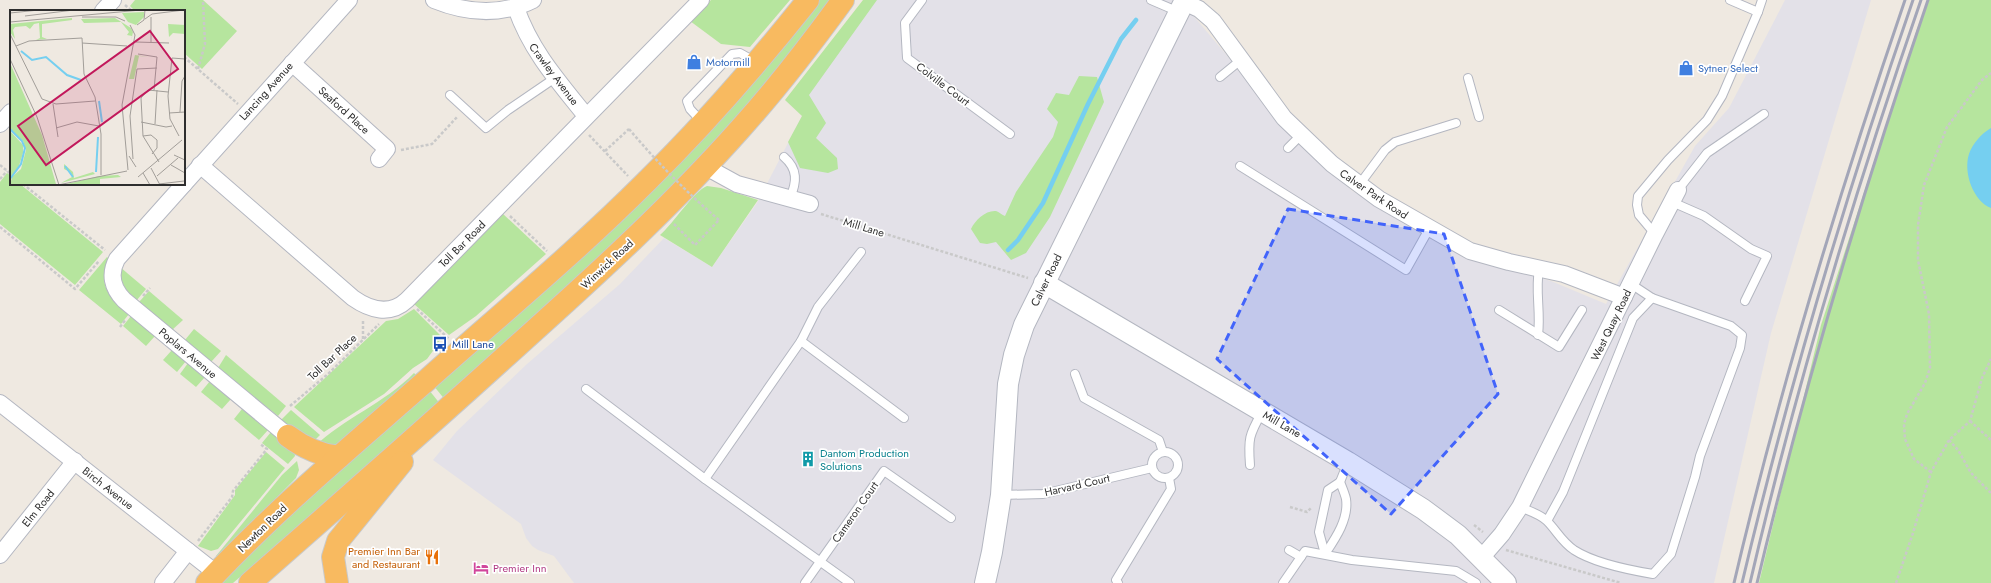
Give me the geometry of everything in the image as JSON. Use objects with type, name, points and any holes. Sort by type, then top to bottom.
[{"type":"highway","points":[[288,436],[312,451],[339,457],[561,260],[645,183],[703,123],[758,62],[808,0]]},
{"type":"highway","name":"Winwick Road","points":[[250,583],[436,419],[614,258],[706,167],[758,109],[812,42],[843,0]]},
{"type":"highway","points":[[337,583],[333,557],[338,541],[436,419]]},
{"type":"highway","name":"Newton Road","points":[[211,578],[339,457]]},
{"type":"street","name":"Lancing Avenue","points":[[185,181],[349,0]]},
{"type":"street","points":[[434,0],[449,6],[471,11],[493,12],[516,8],[534,0]]},
{"type":"street","name":"Toll Bar Road","points":[[200,165],[358,302],[372,309],[384,310],[397,307],[407,300],[701,0]]},
{"type":"street","points":[[105,10],[119,3]]},
{"type":"street","name":"Calver Park Road","points":[[1183,5],[1198,9],[1214,21],[1284,118],[1359,186],[1429,230],[1470,251],[1627,291]]},
{"type":"street","name":"Calver Road","points":[[985,583],[992,552],[1001,495],[1008,384],[1014,355],[1036,281],[1183,5]]},
{"type":"street","name":"Crawley Avenue","points":[[516,8],[530,42],[582,120]]},
{"type":"street","name":"Seaford Place","points":[[292,62],[383,154]]},
{"type":"street","points":[[0,124],[10,113]]},
{"type":"street","points":[[706,167],[737,184],[810,204]]},
{"type":"street","name":"Lancing Avenue","points":[[109,256],[181,185]]},
{"type":"street","name":"West Quay Road","points":[[1482,557],[1502,534],[1520,507],[1675,196]]},
{"type":"street","name":"Poplars Avenue","points":[[109,256],[112,277],[119,295],[288,436]]},
{"type":"street","name":"Mill Lane","points":[[1036,281],[1348,462],[1423,509],[1458,535],[1482,557],[1506,583]]},
{"type":"street","name":"Birch Avenue","points":[[0,403],[188,551],[211,578]]},
{"type":"street","name":"Elm Road","points":[[0,555],[75,461]]},
{"type":"street","points":[[163,583],[188,551]]},
{"type":"lane","name":"Colville Court","points":[[922,0],[905,23],[907,58],[1010,134]]},
{"type":"lane","points":[[1151,0],[1183,5]]},
{"type":"lane","points":[[1730,0],[1758,12]]},
{"type":"lane","points":[[1655,234],[1639,215],[1636,205],[1638,196],[1668,160],[1707,120],[1722,96],[1762,0]]},
{"type":"lane","points":[[1220,77],[1242,59]]},
{"type":"lane","points":[[450,95],[486,128],[508,110],[555,78]]},
{"type":"lane","points":[[1468,78],[1479,117]]},
{"type":"lane","name":"West Quay Road","points":[[1675,196],[1707,153],[1764,114]]},
{"type":"lane","points":[[1359,186],[1384,150],[1395,142],[1422,132],[1456,123]]},
{"type":"lane","points":[[1288,148],[1301,135]]},
{"type":"lane","points":[[784,157],[790,162],[796,174],[790,198]]},
{"type":"lane","points":[[1240,166],[1406,270],[1429,230]]},
{"type":"lane","points":[[1675,196],[1751,249],[1767,256],[1745,301]]},
{"type":"lane","points":[[705,479],[801,341],[818,307],[861,252]]},
{"type":"lane","points":[[1538,335],[1540,320],[1537,283],[1539,269]]},
{"type":"lane","points":[[1520,507],[1547,521],[1558,537],[1574,551],[1615,567],[1653,574],[1671,554],[1696,478],[1700,456],[1740,348],[1742,335],[1731,326],[1652,298],[1627,291]]},
{"type":"lane","points":[[1547,521],[1563,492],[1633,318],[1652,298]]},
{"type":"lane","points":[[1498,310],[1559,347],[1582,310]]},
{"type":"lane","points":[[801,341],[904,418]]},
{"type":"lane","points":[[1076,374],[1084,398],[1159,440],[1163,452]]},
{"type":"lane","points":[[586,389],[705,479],[850,583]]},
{"type":"lane","points":[[1250,465],[1248,440],[1262,412]]},
{"type":"lane","points":[[1163,452],[1175,456],[1178,462],[1176,472],[1169,478],[1161,478],[1156,475],[1152,468],[1154,458],[1163,452]]},
{"type":"lane","points":[[1325,554],[1319,532],[1328,490],[1340,482],[1348,462]]},
{"type":"lane","name":"Harvard Court","points":[[1001,495],[1043,494],[1152,468]]},
{"type":"lane","name":"Cameron Court","points":[[820,561],[884,471],[951,518]]},
{"type":"lane","points":[[1118,583],[1116,580],[1171,489],[1169,478]]},
{"type":"lane","points":[[1325,554],[1341,528],[1344,514],[1346,500],[1340,482]]},
{"type":"lane","points":[[1289,550],[1300,557]]},
{"type":"lane","points":[[1283,583],[1305,551],[1352,560],[1456,571],[1476,583]]},
{"type":"lane","points":[[805,583],[820,561]]},
{"type":"path","points":[[198,69],[205,44],[203,0]]},
{"type":"path","points":[[119,3],[130,10]]},
{"type":"path","points":[[185,58],[247,112]]},
{"type":"path","points":[[1931,472],[1914,459],[1905,439],[1904,424],[1907,414],[1925,383],[1930,368],[1929,314],[1918,260],[1918,225],[1924,185],[1946,127],[1982,80],[1991,73]]},
{"type":"path","points":[[383,154],[432,144],[465,109]]},
{"type":"path","points":[[582,120],[605,151],[630,178]]},
{"type":"path","points":[[605,151],[629,129],[656,161],[688,194],[719,220],[695,245],[671,221]]},
{"type":"path","points":[[0,165],[10,173]]},
{"type":"path","points":[[0,179],[7,171]]},
{"type":"path","points":[[0,227],[75,289],[109,256],[24,185]]},
{"type":"path","name":"Mill Lane","points":[[810,204],[814,212],[1036,281]]},
{"type":"path","points":[[500,206],[548,253],[554,252],[561,260]]},
{"type":"path","points":[[407,300],[449,339]]},
{"type":"path","name":"Toll Bar Place","points":[[290,406],[328,374],[380,323]]},
{"type":"path","points":[[1896,583],[1931,472],[1949,440],[1970,421],[1982,378],[1991,359]]},
{"type":"path","points":[[1970,421],[1991,440]]},
{"type":"path","points":[[1949,440],[1958,450],[1971,473],[1991,493]]},
{"type":"path","points":[[188,551],[194,546],[232,497],[233,491],[267,449],[260,444]]},
{"type":"path","points":[[1290,507],[1307,512],[1312,507]]},
{"type":"path","points":[[1504,550],[1621,583]]},
{"type":"highlighted area","points":[[1288,209],[1444,234],[1498,394],[1391,514],[1217,359]]},
{"type":"shaded area","points":[[876,0],[1180,0],[1268,104],[1352,191],[1502,267],[1551,281],[1606,304],[1695,146],[1729,108],[1785,0],[1871,0],[1771,333],[1714,583],[574,583],[554,556],[532,546],[526,538],[521,524],[433,460],[457,431],[527,364],[620,284],[664,238],[712,267],[757,203],[802,116],[803,98]]},
{"type":"green space","points":[[135,0],[203,0],[237,31],[202,69],[185,54],[185,10],[134,10],[130,6]]},
{"type":"green space","points":[[711,0],[790,0],[750,47],[721,44],[690,21]]},
{"type":"green space","points":[[818,0],[834,0],[773,79],[663,200],[446,401],[433,385]]},
{"type":"green space","points":[[863,0],[877,0],[809,95],[826,123],[816,138],[837,158],[838,169],[828,173],[800,168],[788,142],[802,116],[785,100]]},
{"type":"green space","points":[[1929,0],[1991,0],[1991,583],[1759,583],[1821,325],[1917,29]]},
{"type":"green space","points":[[1079,76],[1097,77],[1104,102],[1050,217],[1026,253],[1011,260],[996,242],[987,244],[980,243],[971,229],[978,219],[988,212],[996,211],[1005,216],[1016,192],[1053,137],[1058,122],[1047,109],[1056,93],[1069,95]]},
{"type":"green space","points":[[7,173],[10,175],[10,185],[21,185],[103,252],[75,285],[0,224],[0,182]]},
{"type":"green space","points":[[707,186],[721,188],[758,200],[712,267],[660,235],[696,194]]},
{"type":"green space","points":[[502,213],[546,254],[476,316],[449,335],[414,304]]},
{"type":"green space","points":[[107,257],[109,259],[104,276],[107,290],[116,302],[129,314],[121,324],[79,290]]},
{"type":"green space","points":[[120,267],[146,289],[137,300],[124,286],[121,278]]},
{"type":"green space","points":[[149,291],[183,320],[172,330],[139,302]]},
{"type":"green space","points":[[414,309],[443,338],[435,345],[435,348],[427,359],[413,368],[384,394],[324,432],[294,407],[386,321],[398,319]]},
{"type":"green space","points":[[131,316],[155,336],[146,346],[123,326]]},
{"type":"green space","points":[[194,329],[221,351],[211,362],[185,340]]},
{"type":"green space","points":[[172,350],[186,361],[177,372],[163,360]]},
{"type":"green space","points":[[226,355],[286,406],[278,416],[218,368]]},
{"type":"green space","points":[[188,363],[205,377],[196,387],[180,374]]},
{"type":"green space","points":[[414,373],[418,377],[335,446],[314,447],[338,427],[378,402],[403,384]]},
{"type":"green space","points":[[210,381],[231,399],[222,409],[201,392]]},
{"type":"green space","points":[[429,390],[441,405],[233,583],[217,583],[244,556]]},
{"type":"green space","points":[[242,409],[268,430],[259,440],[234,419]]},
{"type":"green space","points":[[291,410],[320,435],[310,445],[281,420]]},
{"type":"green space","points":[[271,432],[294,451],[295,456],[288,464],[262,443]]},
{"type":"green space","points":[[266,452],[285,468],[218,549],[211,551],[198,546],[235,495],[235,490]]},
{"type":"green space","points":[[297,461],[299,470],[296,478],[219,556],[216,556],[282,475]]},
{"type":"water","points":[[1991,128],[1991,208],[1979,199],[1975,193],[1971,185],[1967,169],[1967,161],[1972,146]]},
{"type":"waterway","points":[[1008,250],[1018,240],[1043,203],[1088,104],[1121,39],[1136,20]]},
{"type":"railway","points":[[1734,583],[1771,436],[1812,289],[1857,144],[1905,0]]},
{"type":"railway","points":[[1742,583],[1779,436],[1820,289],[1865,144],[1913,0]]},
{"type":"railway","points":[[1750,583],[1787,436],[1828,289],[1873,144],[1921,0]]},
{"type":"railway","points":[[1757,583],[1794,436],[1836,289],[1880,144],[1928,0]]},
{"type":"place","name":"Motormill","points":[[694,62]]},
{"type":"place","name":"Sytner Select","points":[[1686,68]]},
{"type":"place","name":"Mill Lane","points":[[440,344]]},
{"type":"place","name":"Dantom Production Solutions","points":[[808,459]]},
{"type":"place","name":"Premier Inn Bar and Restaurant","points":[[432,557]]},
{"type":"place","name":"Premier Inn","points":[[481,568]]}]
